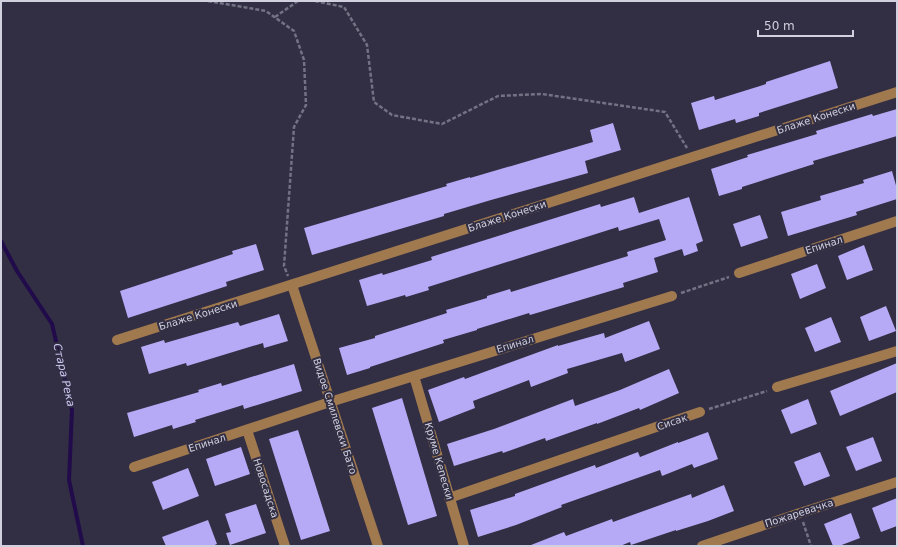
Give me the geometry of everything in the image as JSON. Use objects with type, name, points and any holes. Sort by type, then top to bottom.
[{"type":"street","name":"Блаже Конески","points":[[117,340],[897,92]]},
{"type":"street","name":"Епинал","points":[[739,273],[897,221]]},
{"type":"street","name":"Видое Смилевски Бато","points":[[292,285],[378,546]]},
{"type":"street","name":"Епинал","points":[[134,467],[330,402],[672,296]]},
{"type":"street","points":[[777,388],[897,351]]},
{"type":"street","name":"Круме Кепески","points":[[414,376],[464,546]]},
{"type":"street","name":"Сисак","points":[[449,498],[700,412]]},
{"type":"street","name":"Новосадска","points":[[247,430],[284,546]]},
{"type":"street","name":"Пожаревачка","points":[[702,546],[897,482]]},
{"type":"path","points":[[208,1],[266,11],[294,31],[304,60],[306,105],[294,127],[284,266],[292,285]]},
{"type":"path","points":[[275,17],[298,1]]},
{"type":"path","points":[[315,1],[344,7],[367,45],[374,102],[392,115],[442,124],[498,96],[542,94],[665,112],[693,157]]},
{"type":"path","points":[[672,296],[739,273]]},
{"type":"path","name":"Сисак","points":[[700,412],[777,388]]},
{"type":"path","points":[[800,513],[811,546]]},
{"type":"building","points":[[830,61],[838,88],[759,113],[759,116],[736,123],[735,119],[699,130],[691,103],[714,96],[715,100],[766,84],[766,82]]},
{"type":"building","points":[[897,109],[897,136],[813,161],[814,164],[719,196],[711,169],[748,157],[747,155],[817,134],[816,131],[872,114],[873,116]]},
{"type":"building","points":[[613,123],[621,150],[585,161],[588,173],[491,200],[444,214],[444,216],[312,255],[304,228],[447,186],[446,184],[593,142],[590,130]]},
{"type":"building","points":[[892,171],[897,189],[897,199],[856,212],[857,215],[788,236],[781,212],[821,200],[820,196],[864,183],[863,180]]},
{"type":"building","points":[[634,197],[639,213],[689,197],[703,241],[696,244],[698,251],[684,256],[682,249],[654,258],[658,272],[623,283],[624,287],[477,329],[443,340],[444,343],[347,375],[339,348],[375,338],[375,336],[447,313],[446,310],[487,298],[487,296],[510,289],[511,292],[628,256],[627,252],[666,240],[659,219],[619,231],[618,227],[428,287],[429,290],[367,306],[359,280],[382,273],[383,275],[432,260],[431,257],[600,204],[601,207]]},
{"type":"building","points":[[760,215],[768,238],[741,247],[733,224]]},
{"type":"building","points":[[256,244],[264,270],[226,282],[227,286],[128,318],[120,291],[233,254],[232,251]]},
{"type":"building","points":[[864,245],[873,270],[847,280],[838,256]]},
{"type":"building","points":[[817,264],[826,288],[800,299],[791,274]]},
{"type":"building","points":[[886,306],[896,331],[869,341],[860,317]]},
{"type":"building","points":[[279,314],[288,341],[264,348],[263,343],[187,366],[186,363],[149,374],[141,347],[164,340],[165,343],[238,322],[240,326]]},
{"type":"building","points":[[831,317],[841,342],[815,352],[805,328]]},
{"type":"building","points":[[649,321],[660,349],[625,362],[622,353],[567,369],[568,373],[531,387],[529,380],[473,401],[475,408],[439,422],[428,390],[464,377],[465,379],[558,345],[604,333],[605,338]]},
{"type":"building","points":[[897,363],[897,392],[840,416],[830,391]]},
{"type":"building","points":[[294,364],[302,391],[244,409],[243,405],[195,420],[196,422],[173,429],[172,425],[134,437],[127,413],[199,392],[198,390],[221,383],[222,386]]},
{"type":"building","points":[[669,369],[679,393],[640,410],[639,408],[546,441],[545,438],[503,453],[502,451],[454,466],[447,444],[494,429],[573,399],[575,406],[620,390]]},
{"type":"building","points":[[402,398],[437,516],[408,525],[372,408]]},
{"type":"building","points":[[808,399],[817,424],[791,434],[781,410]]},
{"type":"building","points":[[298,430],[330,531],[301,540],[269,439]]},
{"type":"building","points":[[708,432],[718,459],[694,468],[692,464],[662,476],[660,470],[561,505],[562,507],[516,525],[478,537],[470,510],[515,496],[515,494],[595,465],[596,468],[638,452],[640,457]]},
{"type":"building","points":[[873,437],[882,461],[856,471],[846,447]]},
{"type":"building","points":[[241,447],[250,474],[215,486],[206,459]]},
{"type":"building","points":[[820,452],[830,476],[804,486],[794,462]]},
{"type":"building","points":[[188,468],[199,496],[163,510],[152,482]]},
{"type":"building","points":[[724,485],[734,511],[708,521],[631,545],[630,542],[620,546],[531,546],[564,532],[566,536],[612,519],[613,522],[691,494],[692,498]]},
{"type":"building","points":[[897,498],[897,526],[881,532],[872,508]]},
{"type":"building","points":[[256,504],[266,533],[230,545],[226,533],[231,532],[225,514]]},
{"type":"building","points":[[851,513],[860,538],[839,546],[833,546],[824,524]]},
{"type":"building","points":[[208,520],[217,544],[212,546],[166,546],[162,537]]},
{"type":"waterway","name":"Стара Река","points":[[1,241],[17,271],[52,324],[72,410],[69,480],[83,546]]}]
